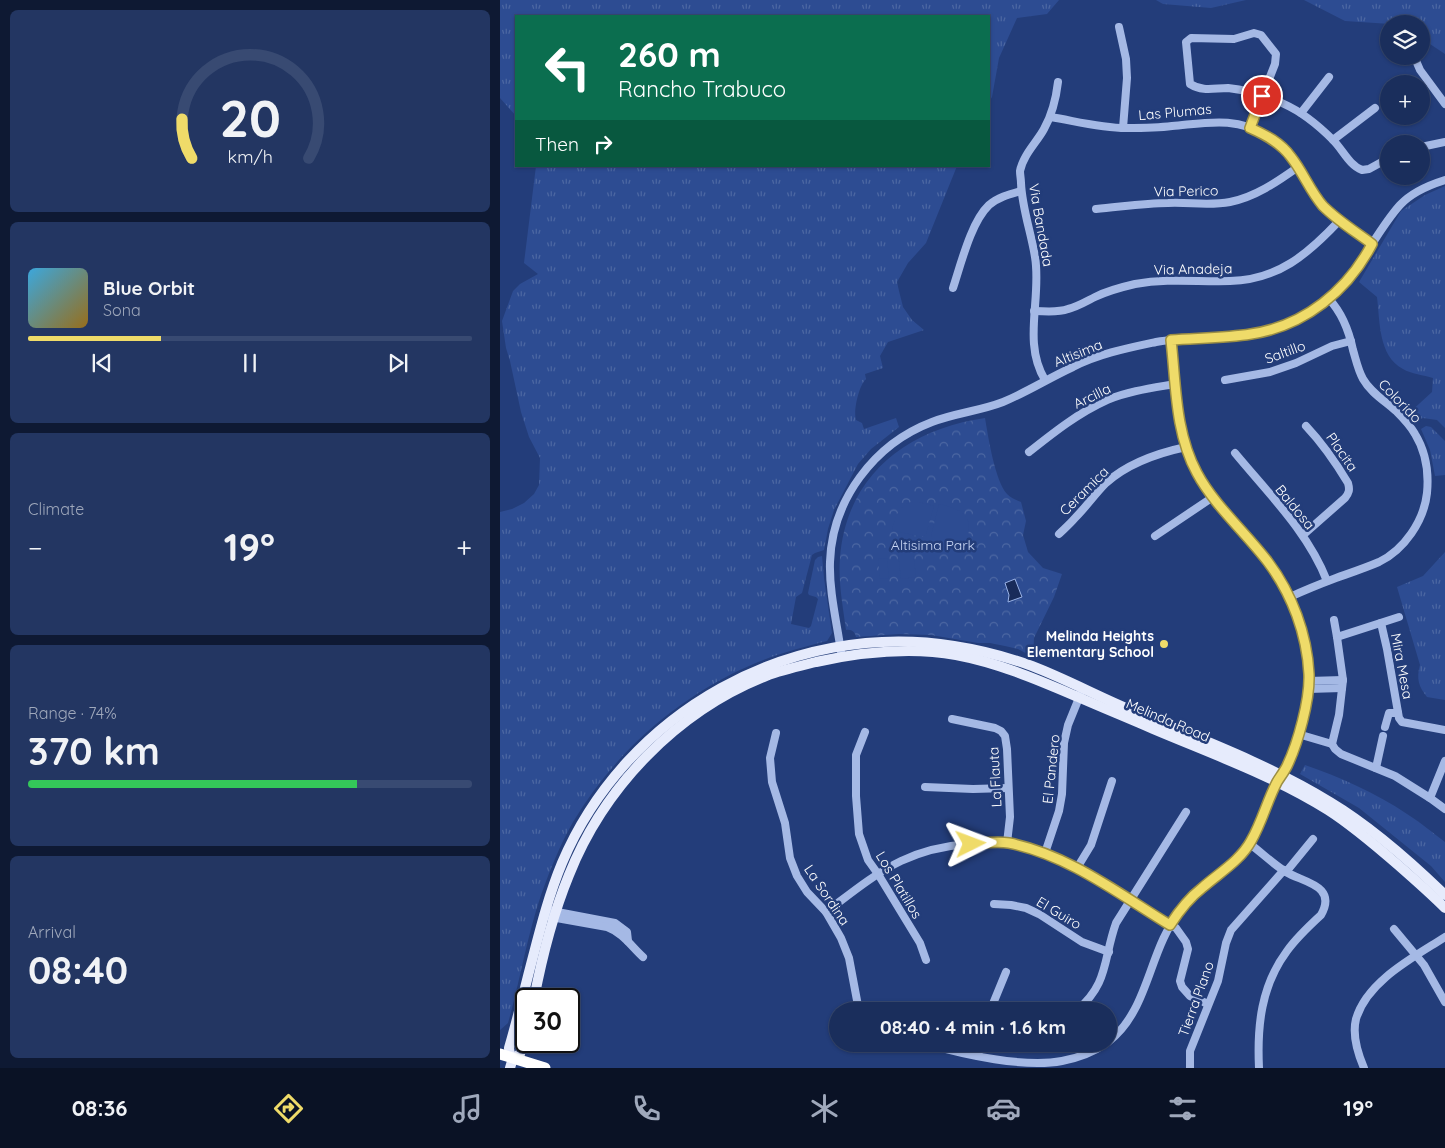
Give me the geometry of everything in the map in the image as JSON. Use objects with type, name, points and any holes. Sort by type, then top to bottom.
[{"type":"highway","points":[[500,1054],[512,1063],[545,1068]]},
{"type":"main road","name":"Melinda Road","points":[[550,914],[562,863],[581,825],[600,794],[615,775],[657,732],[691,706],[729,682],[777,662],[803,654],[840,652],[867,643],[905,642],[925,642],[958,646],[1031,666],[1081,693],[1234,763],[1279,779],[1327,800],[1355,818],[1388,844],[1445,895]]},
{"type":"main road","name":"Melinda Road","points":[[1279,779],[1373,843],[1445,908]]},
{"type":"main road","points":[[536,988],[550,914]]},
{"type":"main road","points":[[512,1063],[509,1048],[550,914]]},
{"type":"main road","points":[[512,1063],[520,1053]]},
{"type":"street","points":[[1120,27],[1126,59],[1127,78],[1123,128]]},
{"type":"street","points":[[1250,128],[1262,96],[1275,64],[1276,54],[1261,35],[1254,34],[1234,39],[1191,38],[1186,42],[1190,84],[1198,89],[1227,88],[1244,90],[1262,96],[1282,103],[1301,112],[1333,140],[1352,164],[1362,170],[1369,169],[1380,163]]},
{"type":"street","points":[[1418,65],[1445,104]]},
{"type":"street","points":[[1301,112],[1329,77]]},
{"type":"street","name":"Via Bandada","points":[[1046,380],[1037,360],[1033,328],[1038,277],[1022,201],[1020,171],[1025,158],[1051,116],[1058,82]]},
{"type":"street","points":[[1333,140],[1375,108]]},
{"type":"street","name":"Las Plumas","points":[[1051,116],[1123,128],[1156,128],[1219,121],[1250,128],[1268,136],[1283,147],[1292,157],[1318,198],[1339,221],[1372,244]]},
{"type":"street","points":[[1430,145],[1445,142]]},
{"type":"street","name":"Via Perico","points":[[1096,209],[1168,203],[1216,204],[1231,202],[1276,183],[1298,167]]},
{"type":"street","name":"Altisima","points":[[840,652],[830,581],[833,541],[842,510],[854,486],[876,457],[895,442],[933,422],[1000,403],[1075,365],[1104,355],[1171,340],[1251,334],[1288,324],[1329,300],[1352,276],[1400,205],[1427,187],[1445,180]]},
{"type":"street","points":[[953,288],[975,225],[981,214],[997,199],[1021,191]]},
{"type":"street","name":"Via Anadeja","points":[[1034,311],[1068,310],[1108,292],[1133,284],[1179,280],[1231,281],[1253,278],[1287,266],[1303,256],[1339,221]]},
{"type":"street","name":"Colorido","points":[[1290,597],[1327,581],[1380,562],[1394,552],[1408,538],[1415,527],[1422,512],[1427,487],[1425,455],[1416,436],[1396,411],[1371,390],[1363,379],[1357,367],[1348,329],[1342,316],[1329,300]]},
{"type":"street","points":[[1117,1033],[1124,1026],[1139,1001],[1157,950],[1176,914],[1201,888],[1228,868],[1250,844],[1287,765],[1298,734],[1308,685],[1304,640],[1290,597],[1269,563],[1213,497],[1197,474],[1186,447],[1179,415],[1171,340]]},
{"type":"street","name":"Saltillo","points":[[1225,380],[1270,372],[1296,363],[1332,346],[1351,342]]},
{"type":"street","name":"Arcilla","points":[[1029,452],[1078,415],[1108,400],[1128,393],[1175,384]]},
{"type":"street","name":"Placita","points":[[1303,535],[1345,498],[1350,488],[1321,441],[1306,426]]},
{"type":"street","name":"Ceramica","points":[[1059,534],[1076,518],[1105,484],[1117,474],[1153,456],[1186,447]]},
{"type":"street","name":"Baldosa","points":[[1235,453],[1303,535],[1315,554],[1327,581]]},
{"type":"street","points":[[1156,536],[1213,497]]},
{"type":"street","name":"Mira Mesa","points":[[1337,637],[1399,618]]},
{"type":"street","points":[[1332,744],[1339,715],[1342,684],[1334,620]]},
{"type":"street","name":"Mira Mesa","points":[[1380,623],[1387,649],[1399,718],[1402,722],[1445,730]]},
{"type":"street","points":[[1308,685],[1342,684]]},
{"type":"street","name":"El Pandero","points":[[1045,853],[1059,811],[1062,794],[1064,743],[1068,725],[1081,693]]},
{"type":"street","name":"Mira Mesa","points":[[1385,727],[1389,713],[1398,713]]},
{"type":"street","name":"La Flauta","points":[[952,719],[995,728],[1005,736],[1010,817],[1008,842]]},
{"type":"street","name":"Los Platillos","points":[[866,732],[856,755],[856,796],[859,834],[868,860],[920,943],[926,960]]},
{"type":"street","name":"La Sordina","points":[[776,733],[770,758],[772,782],[784,823],[790,858],[796,876],[807,892],[826,912],[841,938],[849,958],[857,1002]]},
{"type":"street","points":[[1298,734],[1332,744],[1341,754],[1406,782],[1445,809]]},
{"type":"street","points":[[1376,768],[1383,736]]},
{"type":"street","points":[[1430,798],[1445,761]]},
{"type":"street","points":[[1077,868],[1091,845],[1112,781]]},
{"type":"street","points":[[925,787],[973,790],[1008,788]]},
{"type":"street","points":[[1086,1002],[1100,982],[1116,923],[1186,812]]},
{"type":"street","name":"Tierra Plano","points":[[1190,1068],[1190,1051],[1218,981],[1226,943],[1231,930],[1313,839]]},
{"type":"street","points":[[826,912],[878,874],[918,853],[938,847],[1008,842],[1045,853],[1077,868],[1176,928],[1188,949],[1180,981],[1182,987],[1190,996],[1208,1004]]},
{"type":"street","points":[[1250,844],[1285,871],[1315,885],[1325,898],[1325,908],[1321,915],[1287,950],[1269,983],[1259,1021],[1259,1068]]},
{"type":"street","name":"El Guiro","points":[[994,904],[1026,908],[1039,914],[1082,942],[1109,952]]},
{"type":"street","points":[[550,914],[616,930],[643,957]]},
{"type":"street","points":[[1394,929],[1416,955],[1445,1002]]},
{"type":"street","points":[[1364,1068],[1355,1037],[1356,1020],[1369,993],[1382,980],[1445,937]]},
{"type":"street","points":[[994,1002],[1006,972]]},
{"type":"street","points":[[961,1052],[978,1056],[1042,1063],[1079,1057],[1090,1052]]},
{"type":"street","points":[[978,1056],[979,1052]]},
{"type":"green space","points":[[500,0],[1059,0],[1047,14],[1017,18],[999,58],[990,100],[990,15],[515,15],[515,115],[500,98]]},
{"type":"green space","points":[[1156,0],[1246,0],[1211,8],[1163,4]]},
{"type":"green space","points":[[1304,0],[1445,0],[1445,54],[1430,44],[1430,15],[1380,15],[1380,23],[1345,21]]},
{"type":"green space","points":[[536,167],[957,167],[926,243],[908,263],[897,282],[903,307],[912,320],[924,330],[888,342],[880,356],[883,368],[865,374],[866,379],[857,398],[855,416],[856,420],[862,423],[864,429],[896,418],[899,427],[871,449],[858,464],[834,510],[824,550],[812,555],[802,593],[796,597],[791,624],[809,628],[818,599],[808,593],[815,560],[822,556],[832,633],[827,641],[758,662],[703,690],[653,727],[609,771],[573,822],[544,886],[517,988],[515,988],[508,1023],[500,1030],[500,512],[524,503],[534,494],[539,485],[540,458],[529,437],[521,412],[506,348],[502,321],[513,291],[520,284],[538,274],[524,263]]},
{"type":"green space","points":[[1445,186],[1445,428],[1437,420],[1423,418],[1415,421],[1408,414],[1432,392],[1433,378],[1406,371],[1389,356],[1382,337],[1377,297],[1359,282],[1401,211],[1425,195]]},
{"type":"green space","name":"Altisima Park","points":[[985,418],[999,479],[1007,494],[1021,502],[1026,521],[1023,535],[1028,552],[1043,568],[1062,574],[1054,597],[1034,638],[1033,657],[1018,649],[1005,646],[931,635],[899,634],[856,637],[853,631],[846,630],[840,576],[840,558],[845,529],[854,503],[868,481],[886,461],[906,446],[930,433],[957,424]]},
{"type":"green space","points":[[1426,426],[1431,427],[1445,441],[1445,475],[1435,476],[1430,450],[1421,429]]},
{"type":"green space","points":[[911,502],[934,506],[926,534],[921,537],[892,530],[898,513]]},
{"type":"green space","points":[[939,504],[957,510],[967,519],[969,532],[964,550],[934,541],[931,536]]},
{"type":"green space","points":[[913,551],[916,577],[901,579],[898,553]]},
{"type":"green space","points":[[1445,552],[1445,700],[1427,697],[1420,686],[1418,674],[1420,665],[1397,587],[1423,576]]},
{"type":"green space","points":[[887,558],[889,578],[880,579],[878,559]]},
{"type":"green space","points":[[1305,765],[1344,780],[1383,799],[1412,817],[1445,842],[1445,882],[1431,866],[1359,808],[1300,774]]},
{"type":"shaded area","points":[[1015,579],[1022,597],[1008,602],[1009,595],[1005,583]]},
{"type":"place","name":"Melinda Heights Elementary School","points":[[1164,644]]},
{"type":"route","points":[[971,844],[1008,842],[1045,853],[1077,868],[1170,925],[1176,914],[1189,899],[1228,868],[1250,844],[1277,782],[1287,765],[1304,714],[1308,689],[1309,675],[1304,640],[1290,597],[1269,563],[1213,497],[1197,474],[1186,447],[1179,415],[1171,340],[1251,334],[1288,324],[1329,300],[1352,276],[1364,260],[1372,244],[1339,221],[1323,205],[1292,157],[1283,147],[1268,136],[1250,128],[1262,96]]}]
